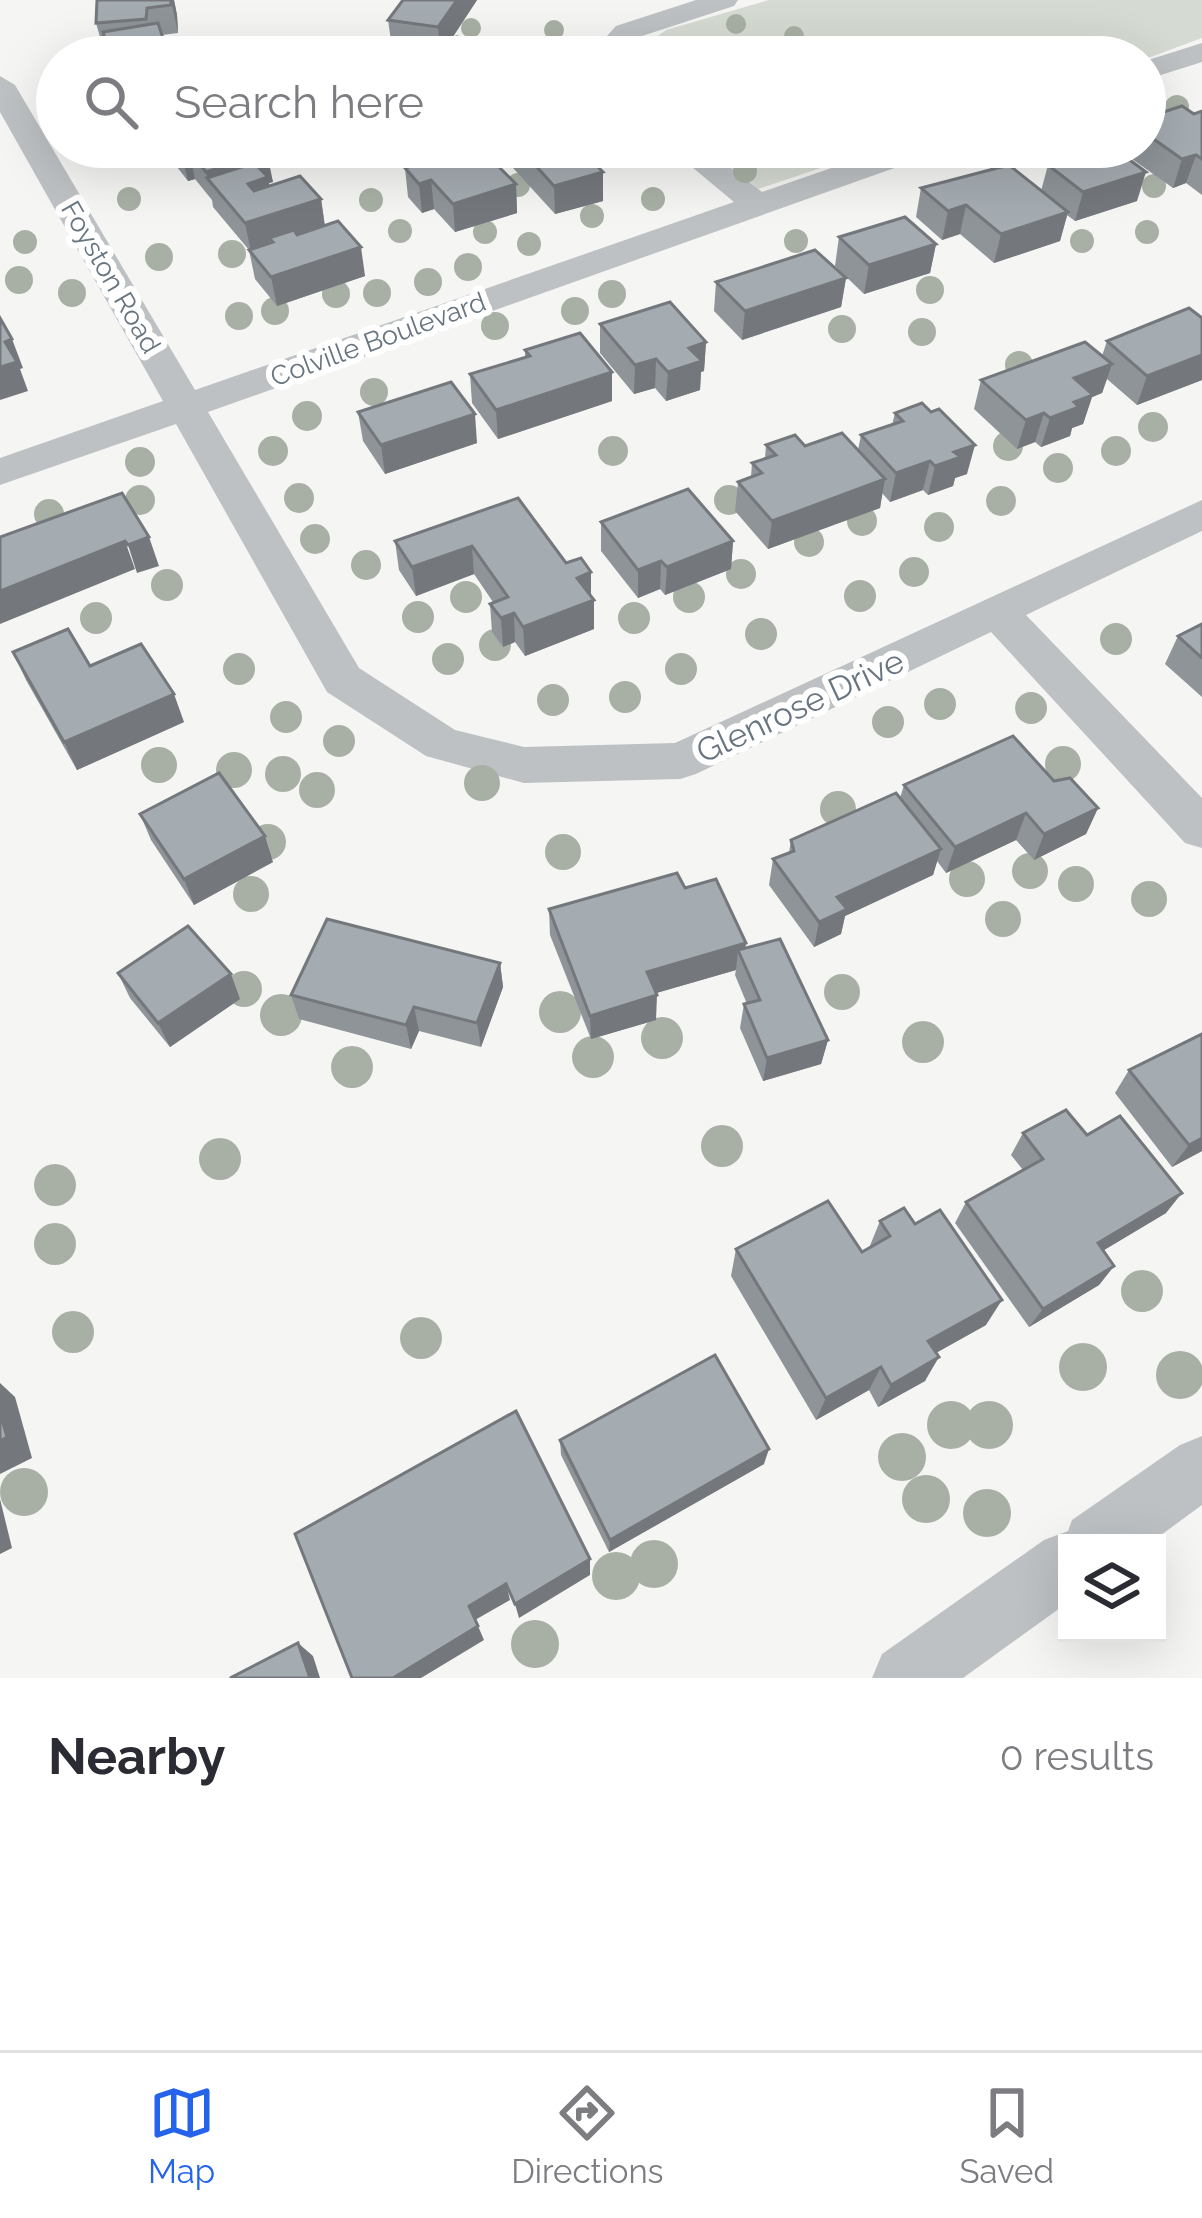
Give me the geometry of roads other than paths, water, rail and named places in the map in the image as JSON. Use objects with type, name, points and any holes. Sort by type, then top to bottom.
[{"type":"street","points":[[622,36],[724,0]]},
{"type":"street","points":[[1166,64],[1202,52]]},
{"type":"street","name":"Foyston Road","points":[[0,85],[36,147]]},
{"type":"street","name":"Foyston Road","points":[[48,168],[187,407]]},
{"type":"street","points":[[711,168],[755,204]]},
{"type":"street","name":"Colville Boulevard","points":[[0,472],[861,168]]},
{"type":"street","name":"Glenrose Drive","points":[[187,407],[343,680],[442,744],[524,765],[680,761],[1202,514]]},
{"type":"street","points":[[998,612],[1202,829]]},
{"type":"street","points":[[1108,1534],[1202,1467]]},
{"type":"street","points":[[906,1678],[1058,1569]]}]
